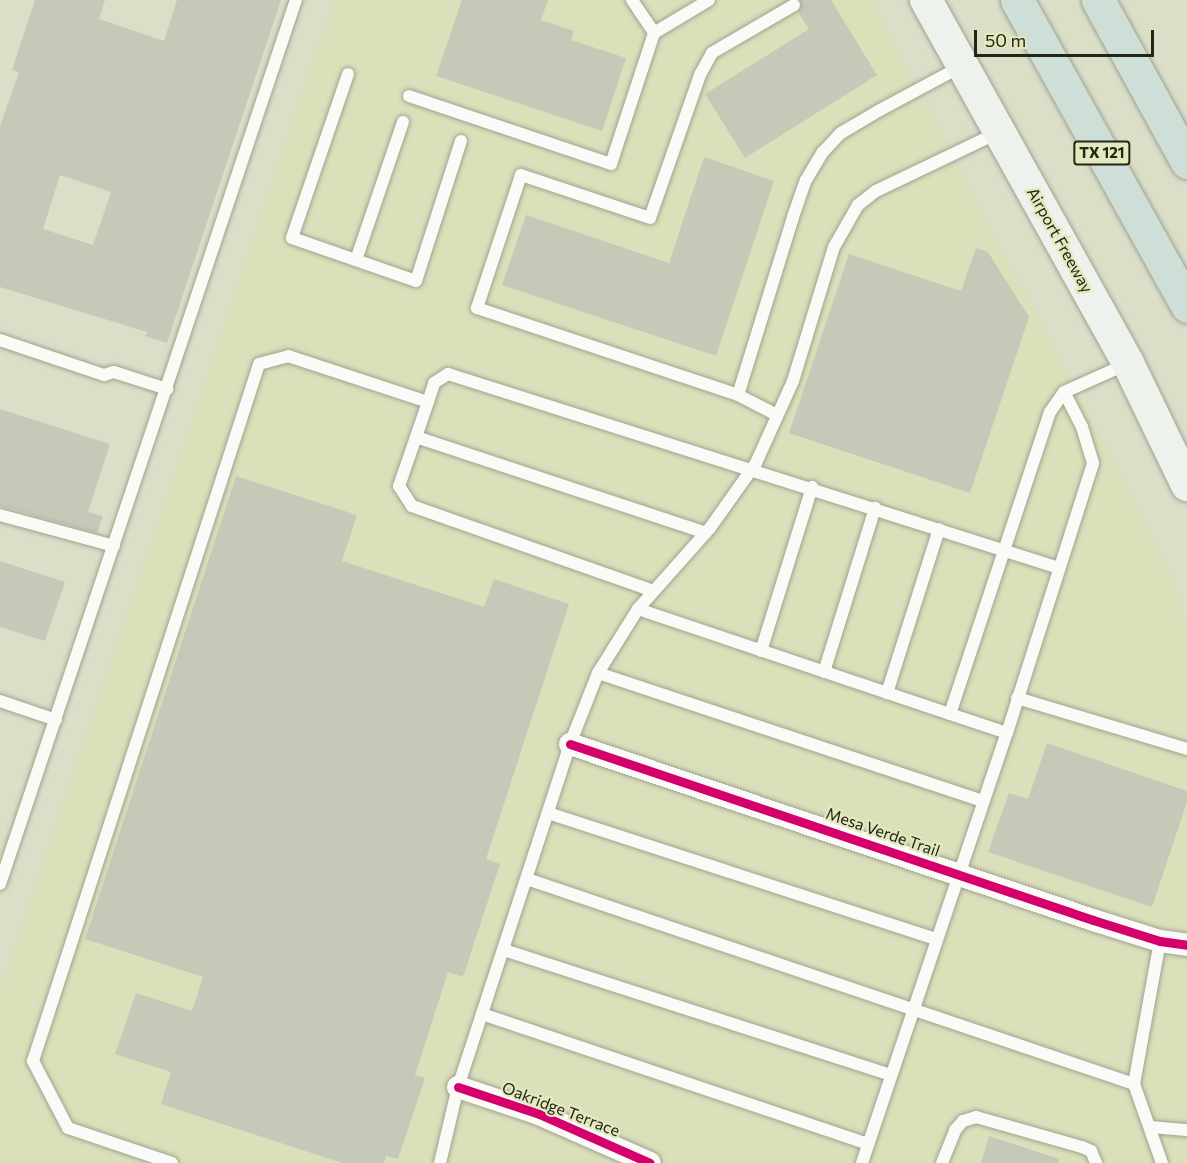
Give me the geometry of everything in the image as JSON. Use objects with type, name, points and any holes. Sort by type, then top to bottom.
[{"type":"highway","name":"TX 121","points":[[1017,0],[1187,306]]},
{"type":"highway","points":[[1098,0],[1187,162]]},
{"type":"main road","name":"Airport Freeway","points":[[926,0],[1128,363],[1187,485]]},
{"type":"street","name":"Mesa Verde Trail","points":[[570,744],[1160,942],[1187,945]]},
{"type":"street","name":"Oakridge Terrace","points":[[458,1087],[539,1114],[650,1163]]},
{"type":"lane","points":[[0,884],[296,0]]},
{"type":"lane","points":[[632,0],[654,33]]},
{"type":"lane","points":[[409,96],[611,164],[654,33],[709,0]]},
{"type":"lane","points":[[777,415],[738,395],[477,308],[521,175],[650,218],[700,75],[712,53],[794,5]]},
{"type":"lane","points":[[738,395],[793,217],[806,180],[823,152],[841,134],[880,110],[963,66]]},
{"type":"lane","points":[[348,74],[292,238],[416,281],[461,141]]},
{"type":"lane","points":[[356,260],[403,122]]},
{"type":"lane","points":[[440,1163],[458,1087],[570,744],[598,673],[638,609],[706,533],[752,468],[793,381],[834,247],[858,205],[876,190],[1000,132]]},
{"type":"lane","points":[[0,340],[104,375],[114,372],[167,389]]},
{"type":"lane","points":[[172,1163],[68,1128],[33,1061],[259,364],[288,356],[428,402]]},
{"type":"lane","points":[[950,714],[1050,412],[1064,392],[1128,363]]},
{"type":"lane","points":[[654,591],[412,506],[399,486],[434,383],[448,374],[812,487],[1059,568]]},
{"type":"lane","points":[[862,1163],[956,873],[1006,733],[1093,463],[1082,427],[1064,392]]},
{"type":"lane","points":[[416,437],[706,533]]},
{"type":"lane","points":[[761,651],[812,487]]},
{"type":"lane","points":[[824,672],[875,508]]},
{"type":"lane","points":[[0,515],[114,546]]},
{"type":"lane","points":[[887,693],[939,529]]},
{"type":"lane","points":[[638,609],[1006,733]]},
{"type":"lane","points":[[598,673],[982,801]]},
{"type":"lane","points":[[1017,698],[1187,748]]},
{"type":"lane","points":[[0,701],[56,720]]},
{"type":"lane","points":[[548,813],[935,939]]},
{"type":"lane","points":[[527,879],[1134,1084]]},
{"type":"lane","points":[[1160,942],[1134,1084],[1162,1163]]},
{"type":"lane","points":[[504,950],[891,1075]]},
{"type":"lane","points":[[482,1014],[868,1144]]},
{"type":"lane","points":[[942,1163],[955,1130],[963,1121],[976,1117],[1082,1147],[1091,1151],[1096,1163]]},
{"type":"lane","points":[[1151,1127],[1187,1130]]},
{"type":"shaded area","points":[[334,0],[871,0],[1164,557],[1187,624],[1187,1163],[0,1163],[0,990]]},
{"type":"building","points":[[35,0],[105,0],[99,19],[164,41],[177,0],[281,0],[167,343],[145,336],[147,332],[0,287],[0,126],[19,72],[12,70]],"holes":[[[60,175],[111,192],[93,245],[43,229]]]},
{"type":"building","points":[[462,0],[548,0],[541,20],[574,31],[571,40],[626,58],[602,131],[436,76]]},
{"type":"building","points":[[800,0],[831,0],[877,75],[745,158],[705,94],[809,29],[798,12]]},
{"type":"building","points":[[704,157],[774,181],[716,356],[502,285],[526,215],[669,263]]},
{"type":"building","points":[[976,248],[988,252],[1029,317],[970,493],[789,433],[849,254],[961,291]]},
{"type":"building","points":[[0,409],[110,444],[88,512],[103,516],[97,533],[0,506]]},
{"type":"building","points":[[236,476],[357,515],[342,561],[484,607],[494,579],[569,604],[486,859],[500,864],[463,977],[448,972],[415,1075],[425,1078],[398,1159],[386,1156],[384,1163],[342,1163],[161,1104],[171,1072],[115,1054],[136,993],[192,1011],[203,977],[85,939]]},
{"type":"building","points":[[0,561],[65,582],[45,641],[0,627]]},
{"type":"building","points":[[1047,743],[1187,791],[1187,802],[1152,907],[988,852],[1009,793],[1028,799]]},
{"type":"building","points":[[989,1136],[1059,1159],[1058,1163],[981,1163]]},
{"type":"cycle path","points":[[570,744],[1093,920],[1160,941],[1187,945]]},
{"type":"cycle path","points":[[458,1087],[539,1114],[650,1163]]}]
